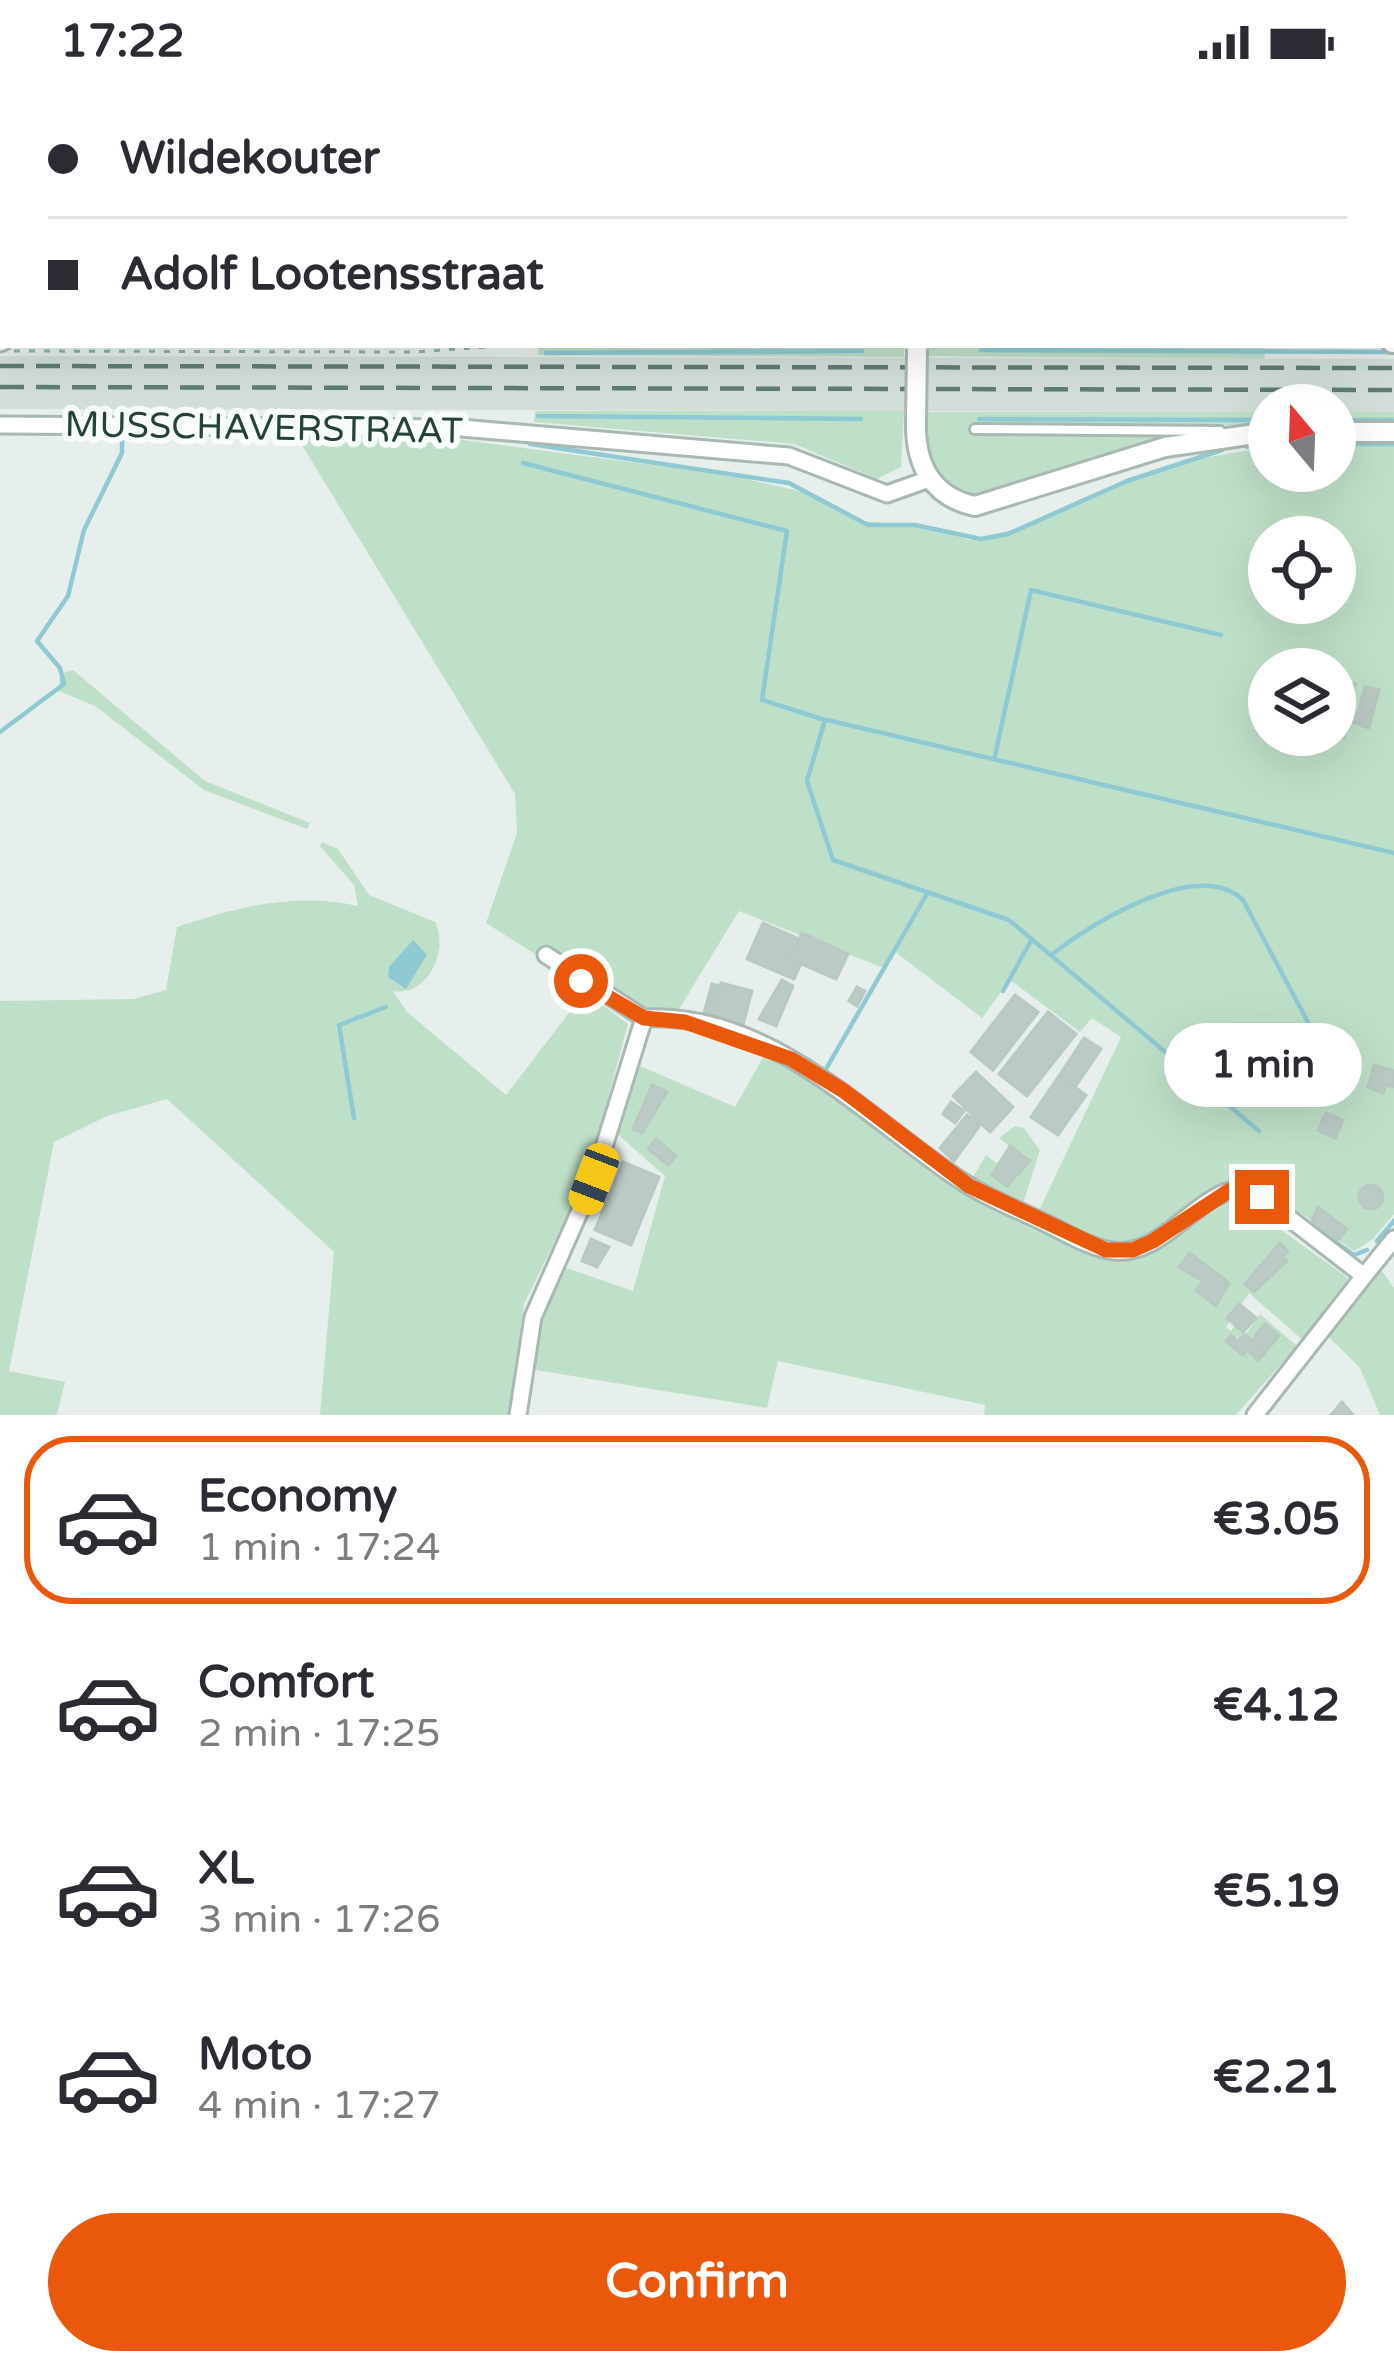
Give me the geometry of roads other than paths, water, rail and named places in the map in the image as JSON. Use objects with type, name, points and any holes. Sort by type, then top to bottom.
[{"type":"street","points":[[917,348],[919,460],[929,479],[953,499],[988,505],[1136,454],[1248,435]]},
{"type":"street","name":"MUSSCHAVERSTRAAT","points":[[0,425],[395,426],[789,456],[887,494],[929,479]]},
{"type":"street","points":[[1356,432],[1394,432]]},
{"type":"street","points":[[546,955],[644,1018],[685,1022],[791,1059],[844,1091],[969,1186],[1106,1250],[1133,1250],[1153,1241],[1209,1201],[1241,1188],[1262,1197],[1364,1276]]},
{"type":"street","points":[[518,1415],[533,1317],[594,1179],[644,1018]]},
{"type":"street","points":[[1255,1415],[1394,1239]]},
{"type":"lane","points":[[975,429],[1248,432]]},
{"type":"water","points":[[413,940],[427,955],[406,989],[388,977],[389,967]]},
{"type":"waterway","points":[[981,350],[1394,352]]},
{"type":"waterway","points":[[546,353],[862,351]]},
{"type":"waterway","points":[[538,416],[861,419]]},
{"type":"waterway","points":[[979,419],[1248,420]]},
{"type":"waterway","points":[[1356,420],[1394,420]]},
{"type":"waterway","points":[[0,732],[64,684],[60,668],[37,641],[68,596],[84,530],[122,453],[122,430]]},
{"type":"waterway","points":[[530,444],[789,483],[868,525],[915,525],[981,539],[1008,534],[1127,481],[1222,450]]},
{"type":"waterway","points":[[1356,444],[1394,444]]},
{"type":"waterway","points":[[523,463],[787,531],[762,700],[825,720],[807,781],[833,860],[1009,920],[1259,1131]]},
{"type":"waterway","points":[[995,756],[1031,590],[1221,635]]},
{"type":"waterway","points":[[827,720],[1394,853]]},
{"type":"waterway","points":[[1051,955],[1146,899],[1200,886],[1223,889],[1243,900],[1318,1041]]},
{"type":"waterway","points":[[826,1069],[928,892]]},
{"type":"waterway","points":[[1003,991],[1032,939]]},
{"type":"waterway","points":[[354,1118],[339,1025],[386,1007]]},
{"type":"waterway","points":[[1377,1241],[1394,1221]]},
{"type":"waterway","points":[[1309,1224],[1354,1255],[1367,1250]]},
{"type":"railway","points":[[0,366],[1394,368]]},
{"type":"railway","points":[[0,387],[1394,390]]}]
